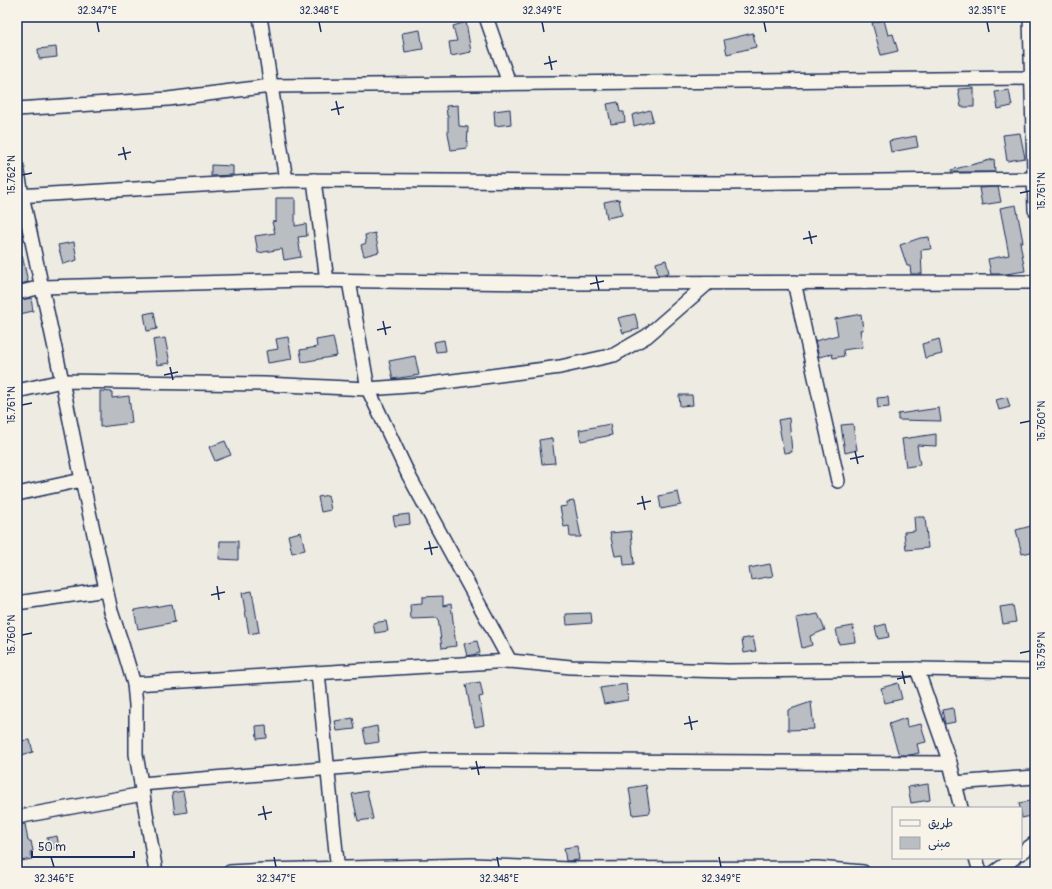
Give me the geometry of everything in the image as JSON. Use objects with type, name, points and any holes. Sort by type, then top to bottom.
[{"type":"street","points":[[260,17],[286,180]]},
{"type":"street","points":[[486,17],[509,83]]},
{"type":"street","points":[[1030,17],[1035,210]]},
{"type":"street","points":[[17,109],[168,99],[271,86],[1031,78]]},
{"type":"street","points":[[17,167],[19,196],[42,287],[106,590],[111,611],[134,684],[136,705],[136,754],[156,872]]},
{"type":"street","points":[[19,196],[286,180],[721,183],[1034,179]]},
{"type":"street","points":[[314,180],[327,280]]},
{"type":"street","points":[[17,293],[42,287],[307,280],[541,283],[1035,282]]},
{"type":"street","points":[[348,281],[368,389],[409,476],[510,662]]},
{"type":"street","points":[[794,282],[838,481]]},
{"type":"street","points":[[17,391],[62,381],[265,384],[368,389],[422,385],[560,367],[614,355],[647,336],[708,283]]},
{"type":"street","points":[[17,494],[82,480]]},
{"type":"street","points":[[17,603],[106,590]]},
{"type":"street","points":[[134,684],[510,662],[571,667],[728,671],[917,669],[1035,671]]},
{"type":"street","points":[[917,669],[950,763],[961,807]]},
{"type":"street","points":[[318,673],[338,870]]},
{"type":"street","points":[[17,817],[142,789],[328,768],[431,760],[950,763]]},
{"type":"street","points":[[954,783],[1035,777]]},
{"type":"street","points":[[1022,852],[1035,843]]},
{"type":"street","points":[[976,859],[980,872]]},
{"type":"street","points":[[995,872],[1013,859]]},
{"type":"street","points":[[230,872],[473,865],[568,871],[818,868],[863,872]]},
{"type":"building","points":[[884,20],[888,35],[893,34],[898,51],[881,55],[872,23]]},
{"type":"building","points":[[466,22],[471,52],[451,56],[449,42],[457,41],[453,26]]},
{"type":"building","points":[[420,30],[423,49],[405,52],[402,33]]},
{"type":"building","points":[[753,33],[756,47],[727,54],[724,40]]},
{"type":"building","points":[[56,47],[57,57],[39,59],[38,49]]},
{"type":"building","points":[[974,88],[974,107],[961,107],[958,89]]},
{"type":"building","points":[[1009,90],[1012,106],[998,109],[995,92]]},
{"type":"building","points":[[618,102],[620,112],[624,112],[625,122],[611,124],[607,104]]},
{"type":"building","points":[[458,105],[459,126],[468,127],[467,148],[451,150],[446,106]]},
{"type":"building","points":[[510,109],[511,124],[495,126],[494,111]]},
{"type":"building","points":[[650,110],[653,121],[634,126],[632,115]]},
{"type":"building","points":[[1020,133],[1025,158],[1007,161],[1003,135]]},
{"type":"building","points":[[916,136],[918,147],[891,152],[889,141]]},
{"type":"building","points":[[994,159],[995,172],[952,172],[951,170]]},
{"type":"building","points":[[211,165],[233,166],[233,175],[211,176]]},
{"type":"building","points":[[998,187],[1001,202],[982,205],[979,188]]},
{"type":"building","points":[[276,198],[295,198],[295,226],[306,224],[307,236],[298,237],[301,257],[284,260],[282,249],[258,253],[255,236],[275,233],[272,222],[276,221]]},
{"type":"building","points":[[619,199],[622,215],[607,218],[604,202]]},
{"type":"building","points":[[1016,205],[1023,242],[1020,242],[1025,271],[1006,274],[991,274],[988,259],[1009,255],[1000,208]]},
{"type":"building","points":[[375,233],[379,252],[364,256],[361,245],[366,243],[365,235]]},
{"type":"building","points":[[929,237],[931,249],[921,250],[922,274],[911,274],[910,266],[907,266],[900,245],[920,238]]},
{"type":"building","points":[[74,242],[77,260],[63,264],[58,245]]},
{"type":"building","points":[[22,255],[28,282],[17,285],[17,256]]},
{"type":"building","points":[[666,260],[669,273],[658,275],[656,263]]},
{"type":"building","points":[[31,298],[33,311],[20,314],[17,301]]},
{"type":"building","points":[[154,312],[157,329],[147,331],[144,314]]},
{"type":"building","points":[[635,314],[639,329],[623,333],[618,318]]},
{"type":"building","points":[[861,314],[863,330],[860,330],[863,347],[843,350],[844,356],[833,358],[832,354],[819,357],[815,341],[838,335],[835,319]]},
{"type":"building","points":[[288,337],[292,359],[268,363],[266,351],[278,349],[276,339]]},
{"type":"building","points":[[333,337],[337,356],[302,362],[300,350],[317,347],[316,340]]},
{"type":"building","points":[[165,338],[170,363],[157,365],[153,340]]},
{"type":"building","points":[[939,339],[942,354],[925,358],[922,344]]},
{"type":"building","points":[[444,340],[446,351],[436,352],[434,342]]},
{"type":"building","points":[[415,356],[419,375],[393,379],[389,361]]},
{"type":"building","points":[[100,391],[112,392],[112,398],[129,396],[132,423],[100,427]]},
{"type":"building","points":[[679,395],[692,395],[693,405],[680,406]]},
{"type":"building","points":[[888,397],[889,407],[878,408],[877,398]]},
{"type":"building","points":[[1007,397],[1010,407],[999,410],[996,400]]},
{"type":"building","points":[[939,408],[941,421],[898,420],[898,414]]},
{"type":"building","points":[[789,418],[792,452],[784,453],[778,420]]},
{"type":"building","points":[[610,424],[612,435],[581,441],[579,430]]},
{"type":"building","points":[[853,424],[857,450],[845,453],[841,425]]},
{"type":"building","points":[[936,434],[936,446],[917,445],[920,465],[906,467],[902,439]]},
{"type":"building","points":[[552,438],[555,463],[542,464],[539,440]]},
{"type":"building","points":[[225,441],[231,455],[215,461],[209,447]]},
{"type":"building","points":[[678,492],[681,505],[661,509],[659,496]]},
{"type":"building","points":[[328,495],[331,510],[321,512],[318,497]]},
{"type":"building","points":[[574,501],[581,537],[570,537],[569,526],[564,527],[560,507],[567,506],[567,502]]},
{"type":"building","points":[[409,514],[410,524],[395,526],[393,516]]},
{"type":"building","points":[[914,517],[925,517],[928,548],[906,550],[904,532],[915,531]]},
{"type":"building","points":[[1031,526],[1033,537],[1035,536],[1035,551],[1022,554],[1016,530]]},
{"type":"building","points":[[631,531],[634,564],[624,565],[623,555],[615,556],[610,533]]},
{"type":"building","points":[[301,532],[305,550],[292,553],[288,535]]},
{"type":"building","points":[[220,541],[238,541],[238,560],[219,559]]},
{"type":"building","points":[[770,564],[773,576],[751,580],[749,568]]},
{"type":"building","points":[[252,591],[259,632],[249,634],[242,593]]},
{"type":"building","points":[[443,596],[443,606],[451,604],[456,646],[442,648],[438,618],[411,619],[410,604],[422,603],[422,597]]},
{"type":"building","points":[[172,604],[175,622],[138,629],[134,610]]},
{"type":"building","points":[[1013,605],[1016,622],[1003,624],[1000,607]]},
{"type":"building","points":[[591,613],[592,623],[567,625],[566,614]]},
{"type":"building","points":[[818,614],[825,630],[810,636],[812,645],[802,648],[796,618]]},
{"type":"building","points":[[386,621],[388,631],[375,633],[373,623]]},
{"type":"building","points":[[886,624],[889,637],[878,639],[875,627]]},
{"type":"building","points":[[853,626],[855,642],[839,644],[836,629]]},
{"type":"building","points":[[753,637],[756,651],[744,653],[742,639]]},
{"type":"building","points":[[477,641],[480,653],[467,656],[464,644]]},
{"type":"building","points":[[480,682],[483,696],[479,697],[484,725],[475,727],[472,719],[466,685]]},
{"type":"building","points":[[898,683],[902,699],[885,703],[881,688]]},
{"type":"building","points":[[626,684],[628,700],[604,704],[600,688]]},
{"type":"building","points":[[811,702],[814,729],[788,730],[788,710]]},
{"type":"building","points":[[953,708],[955,722],[945,724],[942,710]]},
{"type":"building","points":[[353,718],[355,729],[337,731],[335,721]]},
{"type":"building","points":[[906,718],[907,727],[921,724],[926,742],[917,744],[919,753],[899,755],[889,724]]},
{"type":"building","points":[[266,725],[267,738],[257,739],[256,726]]},
{"type":"building","points":[[377,726],[379,742],[366,744],[363,729]]},
{"type":"building","points":[[30,740],[33,752],[17,756],[17,741]]},
{"type":"building","points":[[928,784],[930,800],[911,803],[908,787]]},
{"type":"building","points":[[646,785],[650,813],[633,815],[629,788]]},
{"type":"building","points":[[183,791],[187,812],[175,814],[172,793]]},
{"type":"building","points":[[367,791],[373,819],[358,821],[352,794]]},
{"type":"building","points":[[1035,800],[1035,815],[1022,818],[1022,807],[1020,807],[1019,803]]},
{"type":"building","points":[[25,824],[28,841],[31,841],[33,851],[30,852],[32,859],[21,861],[17,839],[17,825]]},
{"type":"building","points":[[57,836],[59,847],[49,849],[47,838]]},
{"type":"building","points":[[577,846],[579,860],[566,861],[564,848]]}]
